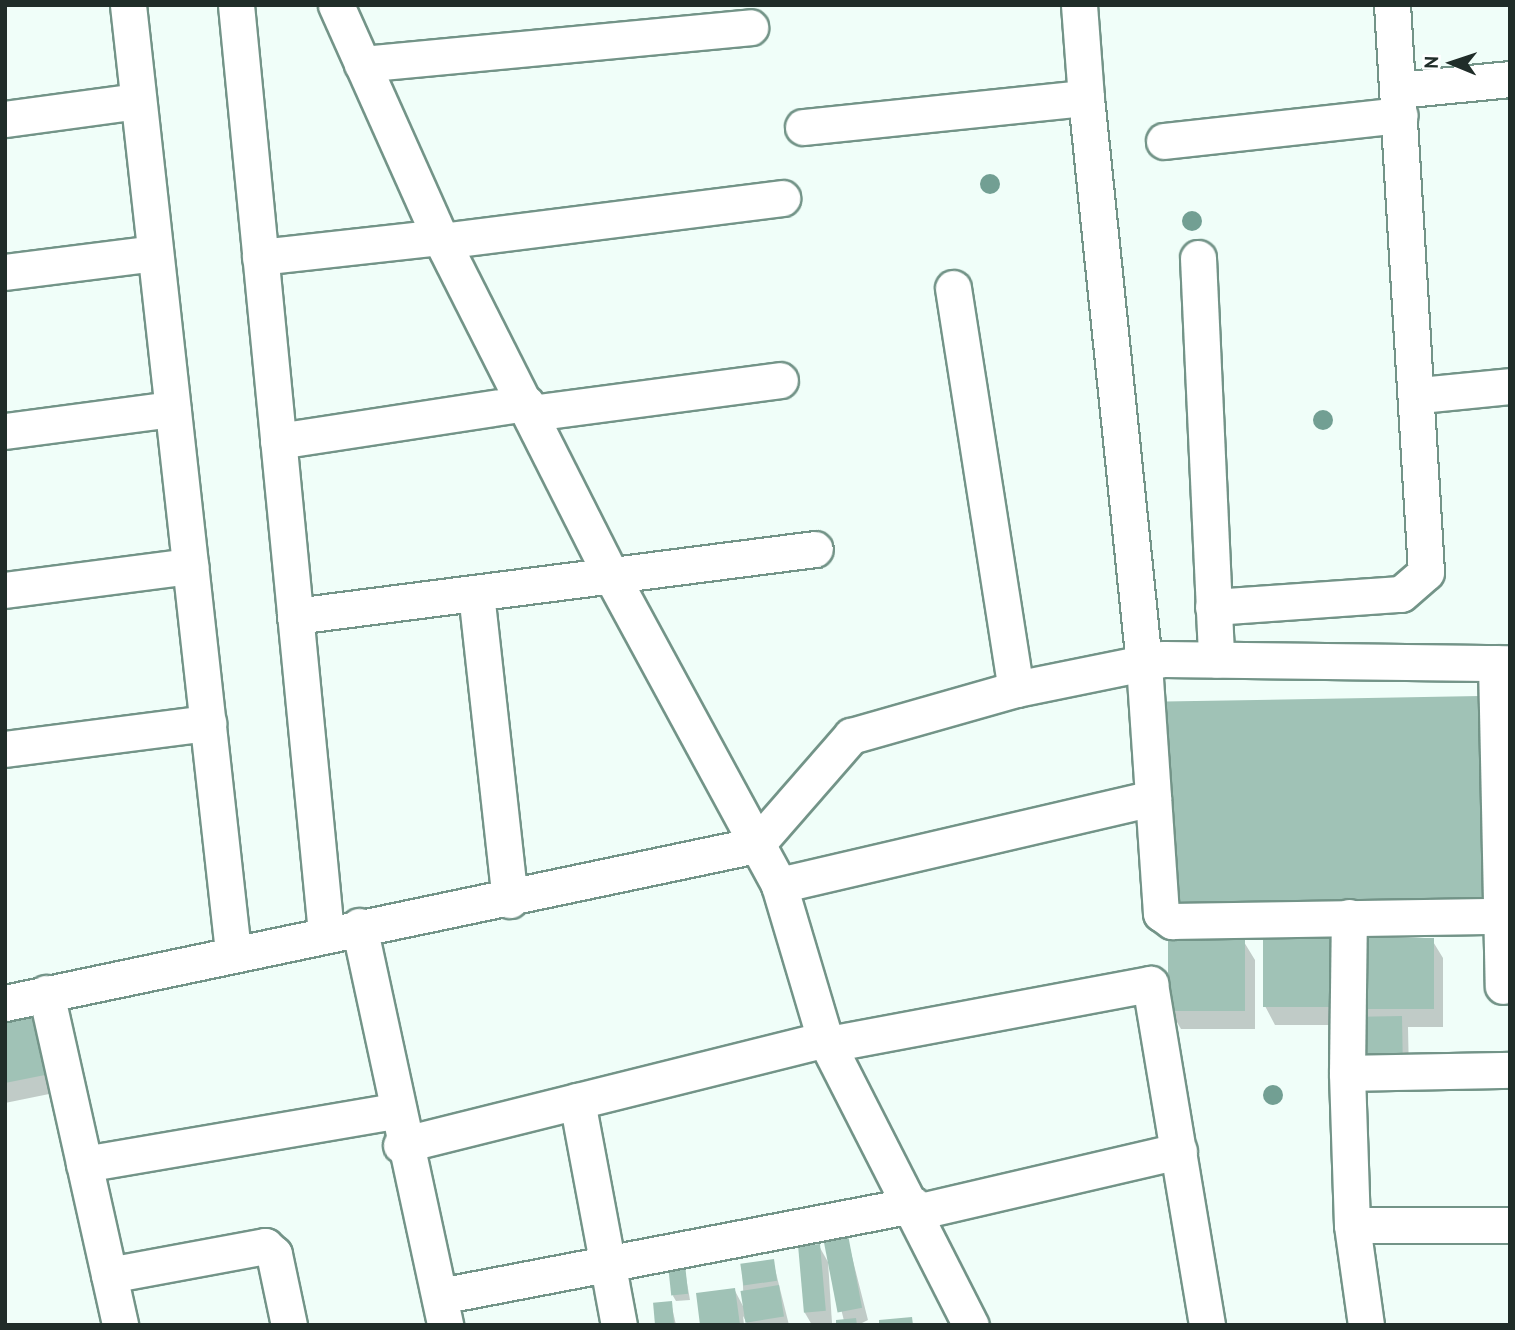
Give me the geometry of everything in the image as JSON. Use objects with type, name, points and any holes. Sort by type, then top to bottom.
[{"type":"street","points":[[128,5],[233,952]]},
{"type":"street","points":[[236,5],[295,616],[343,929],[395,1111],[442,1310],[607,1264],[914,1209],[1179,1151]]},
{"type":"street","points":[[336,5],[441,239],[612,577],[779,885],[827,1041],[971,1325]]},
{"type":"street","points":[[1079,5],[1086,98],[1144,664],[1165,919],[1501,916]]},
{"type":"street","points":[[1213,607],[1401,594],[1416,587],[1426,572],[1420,395],[1392,5]]},
{"type":"street","points":[[362,64],[750,27]]},
{"type":"street","points":[[1164,141],[1399,103],[1510,79]]},
{"type":"street","points":[[803,127],[1086,98]]},
{"type":"street","points":[[5,119],[138,100]]},
{"type":"street","points":[[260,257],[441,239],[782,198]]},
{"type":"street","points":[[5,272],[155,253]]},
{"type":"street","points":[[1198,258],[1216,660]]},
{"type":"street","points":[[953,288],[1016,689]]},
{"type":"street","points":[[278,441],[528,408],[780,380]]},
{"type":"street","points":[[1420,395],[1510,386]]},
{"type":"street","points":[[5,431],[173,409]]},
{"type":"street","points":[[295,616],[815,549]]},
{"type":"street","points":[[5,590],[190,566]]},
{"type":"street","points":[[476,593],[510,900]]},
{"type":"street","points":[[5,1003],[343,929],[510,900],[756,845],[851,736],[1016,689],[1144,664],[1216,660],[1503,663],[1503,986]]},
{"type":"street","points":[[5,749],[208,723]]},
{"type":"street","points":[[779,885],[1153,798]]},
{"type":"street","points":[[1349,917],[1347,1073],[1352,1225],[1366,1325]]},
{"type":"street","points":[[401,1144],[827,1041],[1145,981],[1153,988],[1207,1325]]},
{"type":"street","points":[[46,993],[120,1325]]},
{"type":"street","points":[[1347,1073],[1510,1070]]},
{"type":"street","points":[[577,1101],[619,1325]]},
{"type":"street","points":[[84,1164],[395,1111]]},
{"type":"street","points":[[1352,1225],[1510,1224]]},
{"type":"street","points":[[109,1275],[265,1247],[274,1254],[289,1325]]},
{"type":"building","points":[[1480,696],[1484,907],[1169,912],[1165,701]]},
{"type":"building","points":[[1263,936],[1340,936],[1340,1007],[1263,1007]]},
{"type":"building","points":[[1356,938],[1434,938],[1434,1009],[1356,1009]]},
{"type":"building","points":[[1168,940],[1245,940],[1245,1011],[1168,1011]]},
{"type":"building","points":[[37,1007],[50,1074],[5,1083],[5,1013]]},
{"type":"building","points":[[1402,1016],[1403,1065],[1363,1066],[1362,1017]]},
{"type":"building","points":[[848,1235],[862,1308],[838,1312],[823,1240]]},
{"type":"building","points":[[820,1244],[826,1311],[804,1313],[798,1246]]},
{"type":"building","points":[[774,1259],[777,1281],[743,1286],[740,1264]]},
{"type":"building","points":[[685,1264],[688,1294],[671,1296],[668,1266]]},
{"type":"building","points":[[779,1285],[784,1317],[745,1323],[740,1291]]},
{"type":"building","points":[[735,1288],[740,1325],[700,1325],[696,1293]]},
{"type":"building","points":[[672,1301],[674,1325],[655,1325],[653,1303]]},
{"type":"building","points":[[912,1317],[913,1325],[879,1325],[879,1320]]},
{"type":"building","points":[[856,1318],[857,1325],[836,1325],[836,1320]]}]
